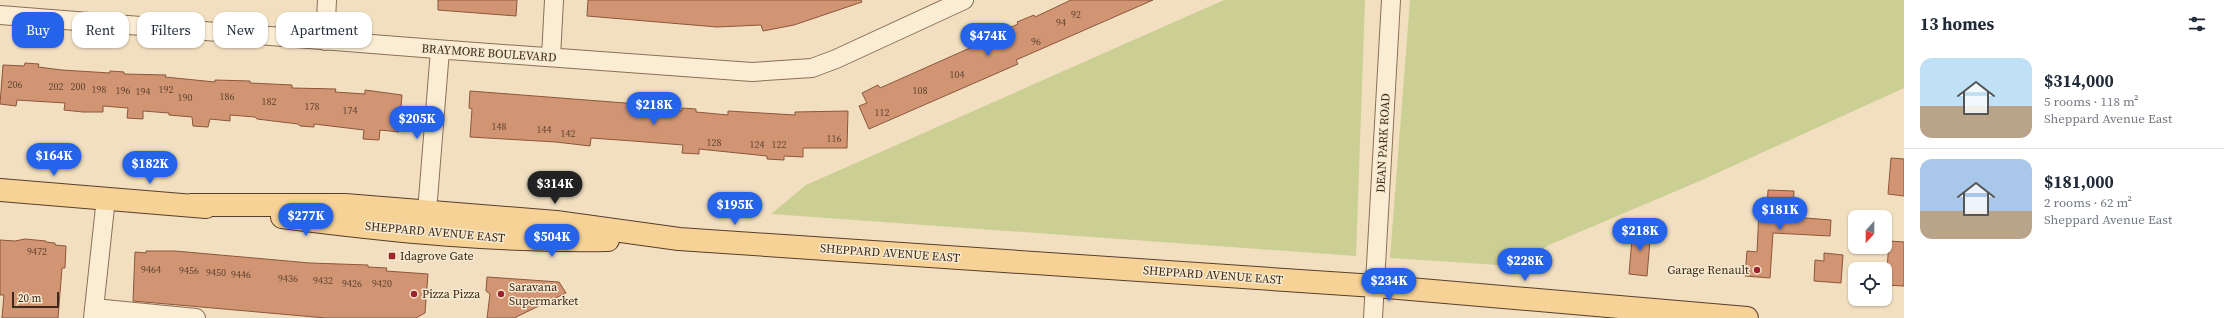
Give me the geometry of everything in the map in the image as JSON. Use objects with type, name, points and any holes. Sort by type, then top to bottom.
[{"type":"main road","name":"SHEPPARD AVENUE EAST","points":[[0,190],[191,206],[425,233],[551,241],[679,239]]},
{"type":"main road","name":"SHEPPARD AVENUE EAST","points":[[191,206],[345,205],[556,222],[679,239],[1374,286],[1747,318]]},
{"type":"street","points":[[326,12],[327,0]]},
{"type":"street","points":[[551,57],[554,0]]},
{"type":"street","name":"BRAYMORE BOULEVARD","points":[[372,45],[752,72],[812,68],[836,60],[964,0]]},
{"type":"street","name":"DEAN PARK ROAD","points":[[1373,318],[1391,0]]},
{"type":"street","name":"BRAYMORE BOULEVARD","points":[[0,15],[276,37]]},
{"type":"street","points":[[425,233],[440,50]]},
{"type":"street","points":[[106,198],[94,313],[190,318]]},
{"type":"green space","points":[[1224,0],[1365,0],[1356,256],[771,214],[806,185]]},
{"type":"green space","points":[[1410,0],[1904,0],[1904,88],[1702,180],[1549,245],[1514,266],[1390,258]]},
{"type":"building","points":[[438,0],[517,0],[516,16],[438,10]]},
{"type":"building","points":[[588,0],[861,0],[862,2],[794,25],[763,31],[761,25],[717,27],[587,16]]},
{"type":"building","points":[[1071,0],[1153,0],[1016,60],[1018,64],[869,129],[859,106],[867,103],[862,93],[878,85],[880,88],[970,48],[969,46],[1018,24],[1017,22],[1034,15],[1035,17]]},
{"type":"building","points":[[25,63],[39,64],[38,67],[62,70],[110,73],[110,71],[124,72],[124,74],[166,75],[165,77],[215,82],[215,80],[250,81],[250,83],[292,85],[292,88],[336,89],[335,92],[365,94],[365,90],[402,95],[399,132],[380,130],[379,140],[363,139],[364,130],[314,124],[314,127],[300,126],[298,124],[257,119],[255,117],[230,115],[230,121],[210,119],[208,127],[193,126],[192,117],[169,115],[169,113],[143,111],[143,119],[127,118],[128,108],[103,106],[103,112],[83,112],[64,110],[65,103],[17,100],[16,106],[0,104],[3,65],[24,66]]},
{"type":"building","points":[[470,91],[625,103],[639,105],[639,108],[682,111],[682,108],[696,109],[696,112],[728,115],[728,111],[795,115],[795,112],[848,111],[847,148],[803,148],[803,157],[784,156],[784,160],[767,159],[767,156],[699,149],[699,154],[682,153],[683,145],[633,141],[591,138],[590,146],[556,142],[470,137],[472,109],[469,108]]},
{"type":"building","points":[[1891,158],[1904,159],[1904,196],[1888,194]]},
{"type":"building","points":[[1768,190],[1794,191],[1793,217],[1831,220],[1830,236],[1773,233],[1770,278],[1745,276],[1747,251],[1757,252],[1759,211],[1767,211]]},
{"type":"building","points":[[1633,227],[1651,229],[1647,276],[1629,274]]},
{"type":"building","points":[[25,239],[46,241],[55,243],[55,245],[66,246],[65,268],[62,268],[58,318],[2,318],[4,295],[0,295],[0,240],[15,241]]},
{"type":"building","points":[[1892,241],[1904,242],[1904,286],[1892,285],[1892,262],[1888,262],[1888,254],[1892,254]]},
{"type":"building","points":[[146,251],[175,251],[310,263],[368,265],[368,267],[387,268],[386,271],[428,274],[425,313],[416,318],[326,318],[133,301],[135,252],[146,253]]},
{"type":"building","points":[[1824,253],[1843,255],[1841,283],[1814,281],[1815,260],[1824,261]]},
{"type":"building","points":[[487,277],[559,282],[566,293],[514,318],[487,318],[490,294],[486,291]]},
{"type":"place","name":"Idagrove Gate","points":[[392,256]]},
{"type":"place","name":"Garage Renault","points":[[1757,270]]},
{"type":"place","name":"Pizza Pizza","points":[[414,294]]},
{"type":"place","name":"Saravana Supermarket","points":[[501,294]]}]
